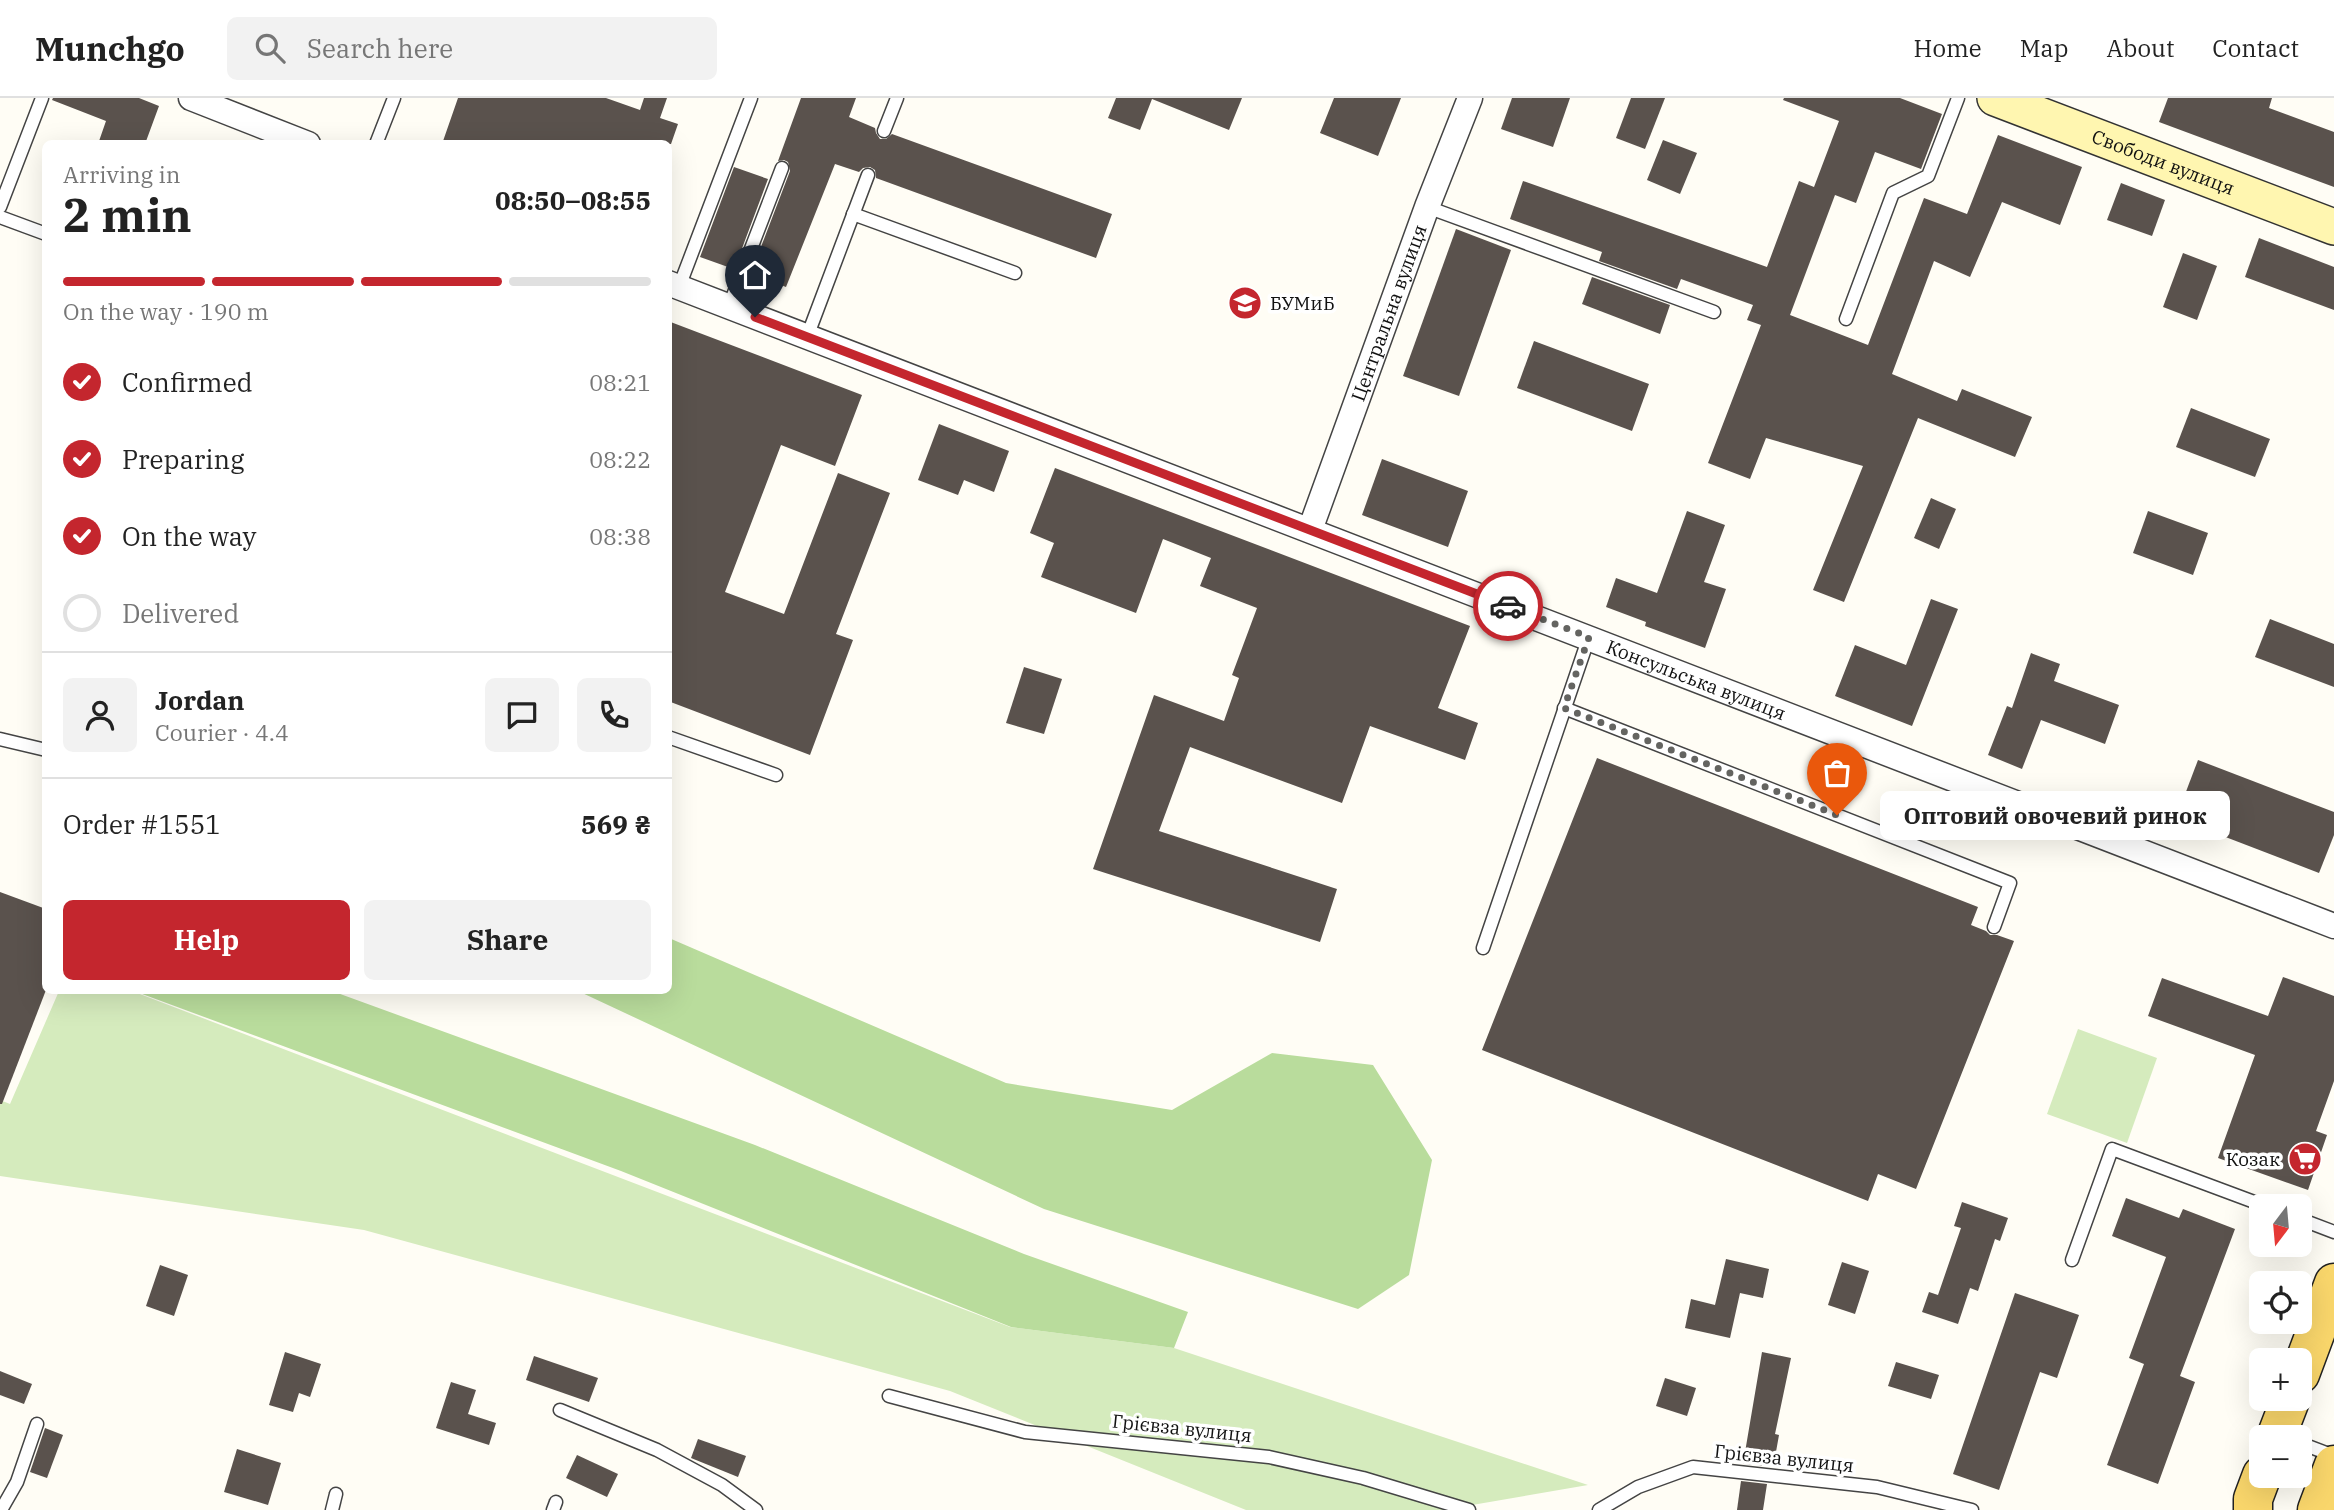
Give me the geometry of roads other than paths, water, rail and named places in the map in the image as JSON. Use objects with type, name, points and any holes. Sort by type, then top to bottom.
[{"type":"main road","name":"Свободи вулиця","points":[[1994,98],[2334,227]]},
{"type":"main road","points":[[2310,1348],[2334,1283]]},
{"type":"main road","points":[[2317,1510],[2334,1465]]},
{"type":"street","points":[[191,98],[298,140]]},
{"type":"street","name":"Центральна вулиця","points":[[1310,530],[1427,207],[1470,98]]},
{"type":"street","name":"Консульська вулиця","points":[[674,285],[2334,926]]},
{"type":"lane","points":[[0,207],[42,98]]},
{"type":"lane","points":[[378,140],[394,98]]},
{"type":"lane","points":[[674,285],[751,98]]},
{"type":"lane","points":[[884,131],[897,98]]},
{"type":"lane","points":[[1846,319],[1894,193],[1928,176],[1958,98]]},
{"type":"lane","points":[[729,306],[782,168]]},
{"type":"lane","points":[[807,337],[868,175]]},
{"type":"lane","points":[[1427,207],[1714,312]]},
{"type":"lane","points":[[853,214],[1015,272]]},
{"type":"lane","points":[[0,218],[42,233]]},
{"type":"lane","points":[[1483,948],[1589,637]]},
{"type":"lane","points":[[1564,708],[2010,883],[1994,927]]},
{"type":"lane","points":[[672,738],[776,775]]},
{"type":"lane","points":[[0,739],[42,749]]},
{"type":"lane","points":[[2072,1260],[2112,1149],[2249,1200]]},
{"type":"lane","points":[[2312,1223],[2334,1231]]},
{"type":"lane","name":"Грієвза вулиця","points":[[889,1396],[1025,1432],[1269,1457],[1363,1478],[1469,1510]]},
{"type":"lane","points":[[560,1410],[657,1450],[722,1485],[756,1510]]},
{"type":"lane","points":[[1,1510],[17,1482],[37,1424]]},
{"type":"lane","points":[[2312,1448],[2334,1455]]},
{"type":"lane","name":"Грієвза вулиця","points":[[1600,1510],[1637,1487],[1693,1467],[1877,1487],[1972,1510]]},
{"type":"lane","points":[[332,1510],[336,1494]]},
{"type":"place","name":"БУМиБ","points":[[1245,303]]},
{"type":"place","name":"Оптовий овочевий ринок","points":[[1837,815]]},
{"type":"place","name":"Козак","points":[[2305,1159]]}]
